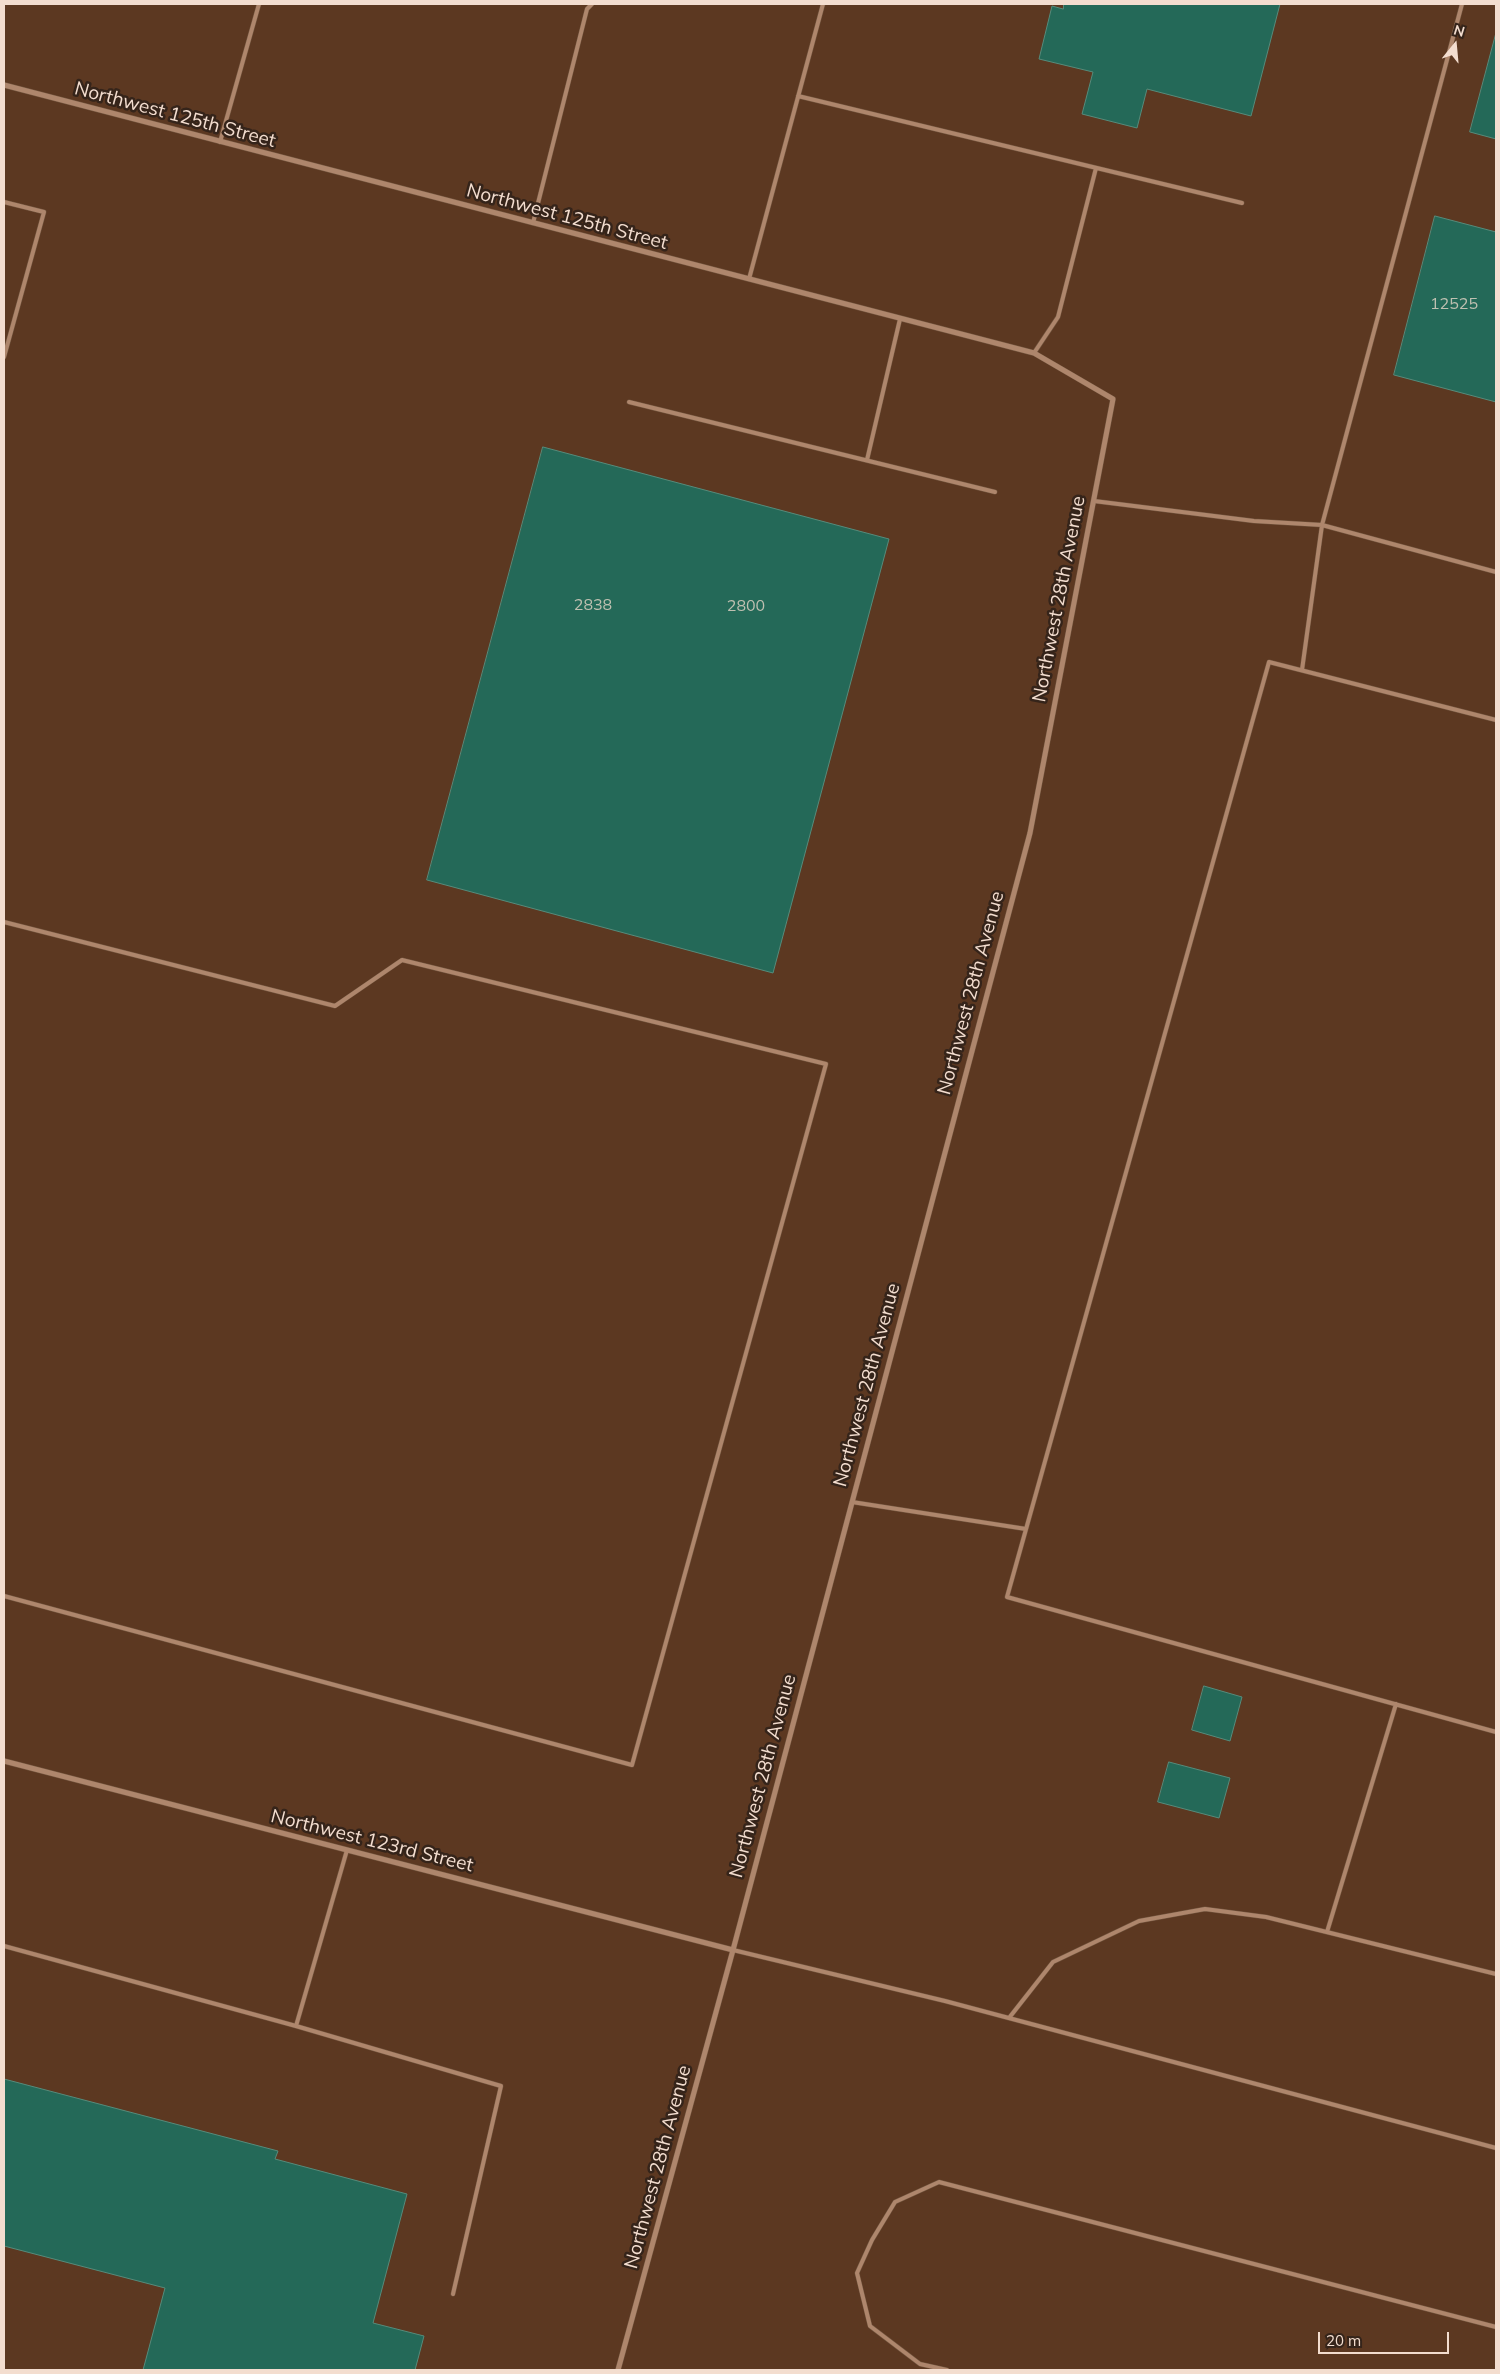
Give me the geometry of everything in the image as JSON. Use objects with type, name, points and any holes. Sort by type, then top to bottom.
[{"type":"street","name":"Northwest 125th Street","points":[[4,85],[1034,353],[1113,399]]},
{"type":"street","name":"Northwest 28th Avenue","points":[[618,2370],[733,1950],[1030,833],[1113,399]]},
{"type":"street","name":"Northwest 123rd Street","points":[[4,1761],[733,1950]]},
{"type":"lane","points":[[220,142],[259,4]]},
{"type":"lane","points":[[533,223],[587,9],[592,4]]},
{"type":"lane","points":[[749,279],[823,4]]},
{"type":"lane","points":[[1302,670],[1322,525],[1462,4]]},
{"type":"lane","points":[[798,96],[1242,203]]},
{"type":"lane","points":[[1034,353],[1058,317],[1096,168]]},
{"type":"lane","points":[[4,202],[44,212],[4,357]]},
{"type":"lane","points":[[867,460],[900,318]]},
{"type":"lane","points":[[629,402],[995,492]]},
{"type":"lane","points":[[1094,501],[1254,521],[1322,525],[1496,572]]},
{"type":"lane","points":[[1496,720],[1269,662],[1008,1597],[1496,1732]]},
{"type":"lane","points":[[4,922],[335,1006],[402,960],[826,1064],[632,1765],[4,1596]]},
{"type":"lane","points":[[852,1502],[1026,1529]]},
{"type":"lane","points":[[1327,1932],[1396,1704]]},
{"type":"lane","points":[[296,2026],[347,1850]]},
{"type":"lane","points":[[1009,2018],[1053,1962],[1139,1921],[1205,1909],[1266,1917],[1496,1974]]},
{"type":"lane","points":[[4,1946],[296,2026],[501,2086],[453,2294]]},
{"type":"lane","points":[[733,1950],[1009,2018],[1496,2148]]},
{"type":"lane","points":[[947,2370],[920,2364],[870,2326],[857,2273],[872,2240],[895,2202],[939,2182],[1496,2327]]},
{"type":"building","points":[[1064,4],[1280,4],[1251,116],[1147,89],[1137,128],[1082,114],[1093,72],[1039,59],[1052,6],[1063,9]]},
{"type":"building","points":[[1496,33],[1496,139],[1470,132]]},
{"type":"building","points":[[1435,216],[1496,232],[1496,402],[1394,375]]},
{"type":"building","points":[[543,447],[889,539],[773,973],[427,880]]},
{"type":"building","points":[[1204,1686],[1242,1697],[1230,1741],[1192,1730]]},
{"type":"building","points":[[1169,1762],[1230,1778],[1219,1818],[1158,1802]]},
{"type":"building","points":[[4,2079],[278,2151],[275,2159],[407,2194],[373,2323],[424,2336],[415,2370],[143,2370],[165,2288],[4,2246]]}]
